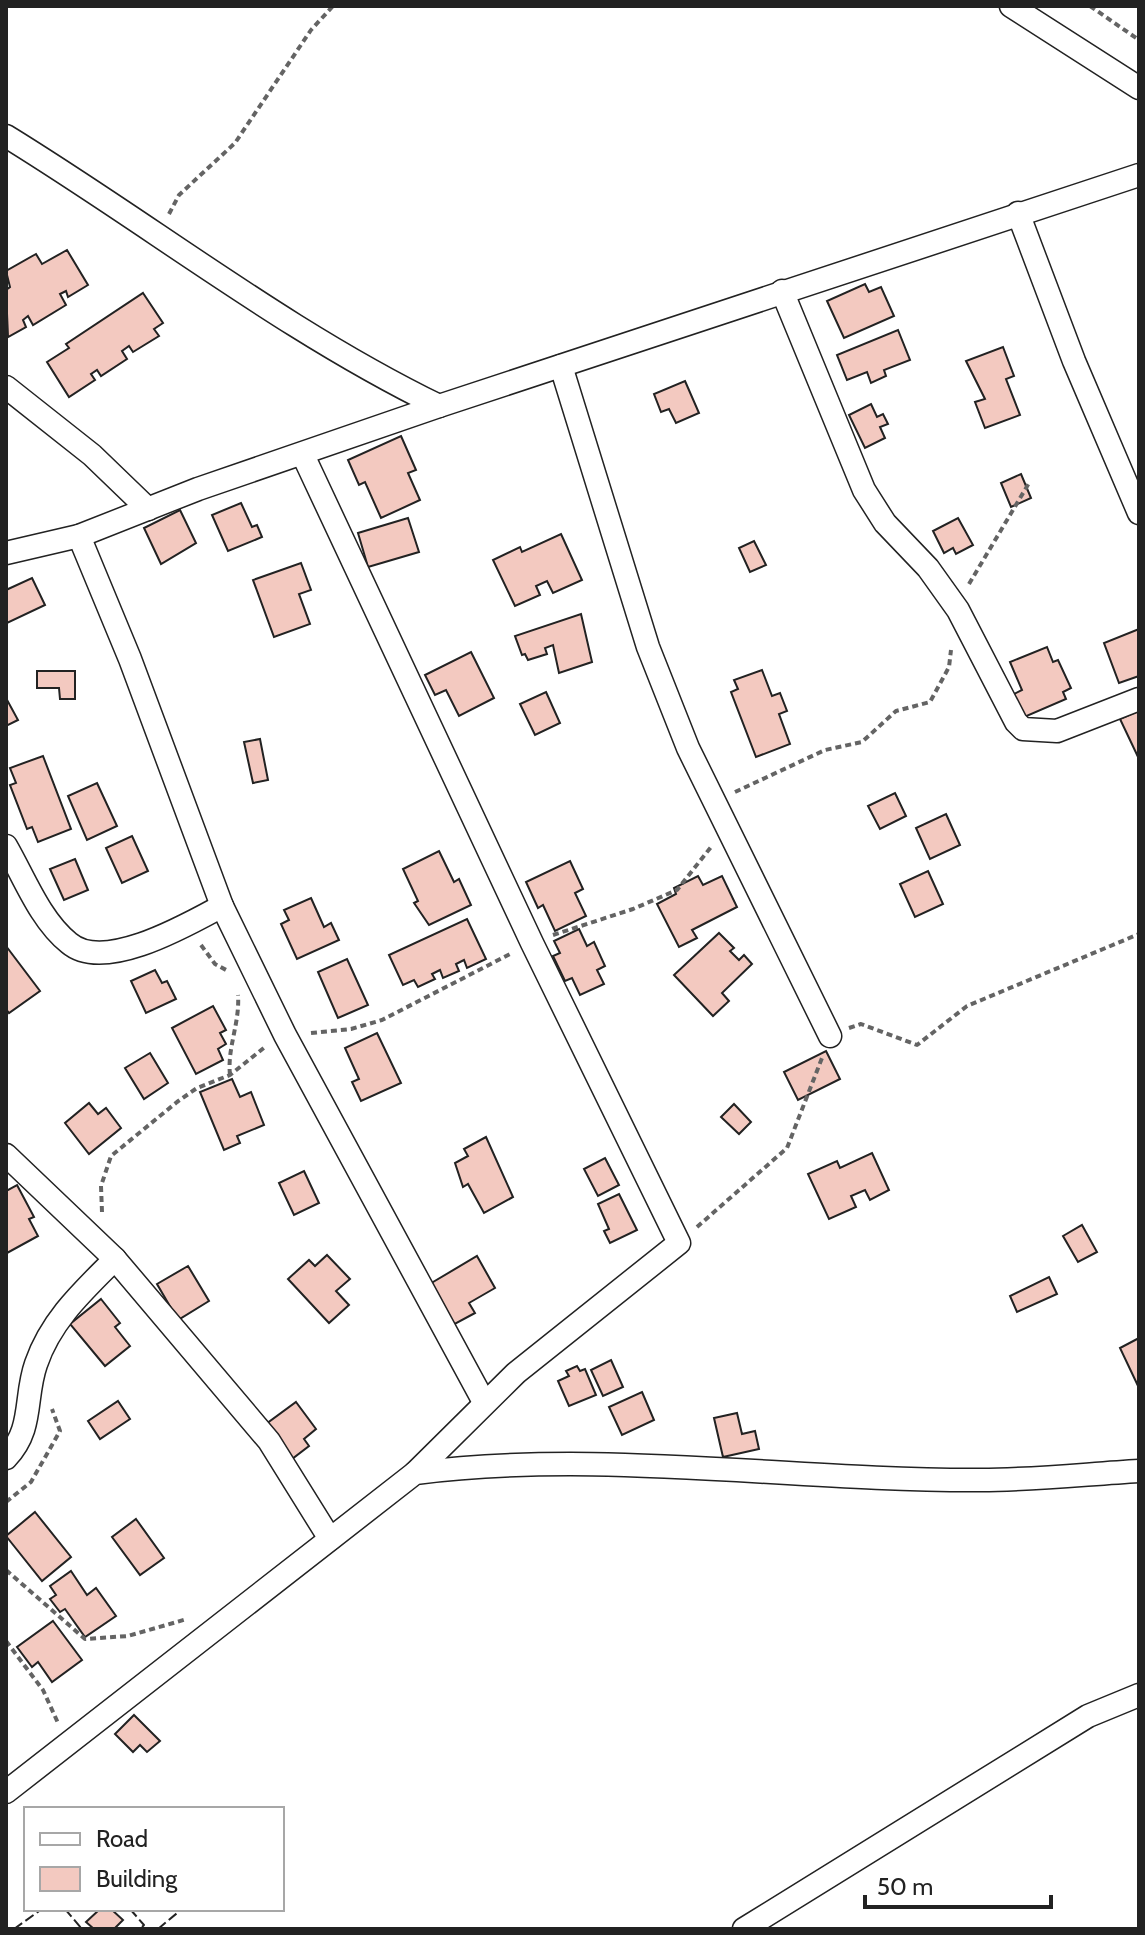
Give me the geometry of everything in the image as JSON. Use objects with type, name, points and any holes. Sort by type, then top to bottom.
[{"type":"street","points":[[1011,6],[1139,88]]},
{"type":"street","points":[[6,136],[73,177],[157,237],[370,372],[439,406]]},
{"type":"street","points":[[6,553],[79,536],[439,406],[1139,175]]},
{"type":"street","points":[[1018,213],[1074,361],[1139,513]]},
{"type":"street","points":[[782,291],[864,490],[885,523],[928,568],[958,610],[1007,710],[1023,729],[1057,731],[1139,699]]},
{"type":"street","points":[[561,366],[648,647],[688,748],[830,1036]]},
{"type":"street","points":[[6,387],[92,455],[148,509]]},
{"type":"street","points":[[6,1792],[415,1473],[484,1402],[679,1243],[532,943],[303,455]]},
{"type":"street","points":[[79,536],[130,659],[222,906],[285,1035],[484,1402]]},
{"type":"street","points":[[6,846],[57,933],[72,946],[94,954],[120,953],[191,923],[222,906]]},
{"type":"street","points":[[6,1155],[115,1259],[269,1441],[330,1539]]},
{"type":"street","points":[[6,1458],[23,1435],[35,1366],[52,1328],[75,1298],[115,1259]]},
{"type":"street","points":[[415,1473],[484,1464],[733,1469],[982,1480],[1139,1471]]},
{"type":"street","points":[[744,1929],[1075,1724],[1139,1695]]},
{"type":"path","points":[[157,237],[179,195],[235,143],[311,30],[333,6]]},
{"type":"path","points":[[1090,6],[1139,40]]},
{"type":"path","points":[[104,1221],[101,1186],[111,1156],[197,1088],[230,1075],[285,1035],[351,1029],[382,1020],[532,943],[633,909],[677,890],[726,828],[728,795],[825,750],[862,742],[896,711],[930,702],[949,667],[958,610],[969,584],[1029,483]]},
{"type":"path","points":[[191,923],[203,950],[215,964],[237,976]]},
{"type":"path","points":[[679,1243],[787,1148],[830,1036],[861,1024],[917,1045],[967,1006],[1139,934]]},
{"type":"path","points":[[230,1075],[228,1057],[236,1036],[238,990]]},
{"type":"path","points":[[6,1570],[85,1639],[128,1636],[189,1619]]},
{"type":"path","points":[[6,1641],[43,1690],[67,1745]]},
{"type":"building","points":[[67,250],[88,285],[68,297],[66,291],[60,294],[66,305],[33,325],[28,316],[23,320],[26,327],[8,337],[6,290],[10,287],[6,271],[36,254],[42,264]]},
{"type":"building","points":[[865,284],[869,292],[881,287],[894,316],[844,338],[827,301]]},
{"type":"building","points":[[143,293],[163,323],[154,329],[159,336],[133,352],[129,346],[122,351],[127,359],[101,376],[97,370],[91,374],[95,380],[69,397],[47,362],[69,348],[66,344]]},
{"type":"building","points":[[898,330],[910,360],[884,370],[886,376],[871,383],[867,372],[847,380],[837,355]]},
{"type":"building","points":[[1003,347],[1014,376],[1006,379],[1020,415],[985,428],[975,402],[985,399],[966,361]]},
{"type":"building","points":[[685,381],[699,413],[676,423],[669,409],[661,412],[654,394]]},
{"type":"building","points":[[871,404],[877,417],[883,414],[888,424],[880,427],[885,438],[865,448],[849,415]]},
{"type":"building","points":[[401,436],[416,470],[408,473],[420,500],[381,518],[365,482],[359,485],[348,460]]},
{"type":"building","points":[[1021,474],[1031,498],[1011,507],[1001,483]]},
{"type":"building","points":[[241,503],[252,527],[257,525],[262,537],[228,551],[212,515]]},
{"type":"building","points":[[180,510],[196,543],[161,564],[144,528]]},
{"type":"building","points":[[408,518],[419,552],[368,567],[358,533]]},
{"type":"building","points":[[958,518],[973,545],[956,554],[953,548],[944,553],[933,531]]},
{"type":"building","points":[[561,534],[582,580],[553,593],[547,581],[536,586],[540,595],[515,606],[493,560],[520,547],[522,552]]},
{"type":"building","points":[[754,541],[766,565],[750,572],[739,548]]},
{"type":"building","points":[[301,563],[311,590],[299,594],[310,624],[274,637],[253,580]]},
{"type":"building","points":[[32,578],[45,605],[7,623],[6,590]]},
{"type":"building","points":[[581,614],[592,662],[559,673],[553,645],[545,648],[547,654],[528,660],[525,654],[522,655],[515,636]]},
{"type":"building","points":[[1139,629],[1139,676],[1119,683],[1104,643]]},
{"type":"building","points":[[1047,647],[1053,662],[1058,660],[1071,688],[1063,692],[1066,699],[1022,718],[1012,695],[1022,690],[1010,662]]},
{"type":"building","points":[[471,652],[494,698],[459,716],[446,690],[435,695],[425,675]]},
{"type":"building","points":[[762,670],[772,696],[780,693],[787,711],[779,714],[790,744],[756,757],[731,692],[738,689],[734,680]]},
{"type":"building","points":[[37,671],[75,671],[75,699],[60,699],[59,688],[37,688]]},
{"type":"building","points":[[546,692],[560,723],[535,735],[520,704]]},
{"type":"building","points":[[6,698],[18,720],[6,726]]},
{"type":"building","points":[[1139,713],[1139,759],[1120,719]]},
{"type":"building","points":[[260,739],[268,780],[253,783],[244,742]]},
{"type":"building","points":[[43,756],[71,829],[38,842],[32,827],[27,829],[10,785],[16,783],[10,768]]},
{"type":"building","points":[[97,783],[117,826],[87,840],[68,796]]},
{"type":"building","points":[[895,793],[906,816],[880,829],[868,806]]},
{"type":"building","points":[[946,814],[960,845],[930,859],[916,828]]},
{"type":"building","points":[[132,836],[148,871],[122,883],[106,848]]},
{"type":"building","points":[[439,851],[454,882],[459,879],[471,905],[429,925],[414,903],[418,901],[403,869]]},
{"type":"building","points":[[75,859],[88,890],[64,900],[50,869]]},
{"type":"building","points":[[570,861],[583,889],[575,893],[586,916],[555,931],[543,905],[538,908],[526,882]]},
{"type":"building","points":[[928,871],[943,904],[915,917],[900,884]]},
{"type":"building","points":[[698,876],[703,885],[722,876],[737,907],[692,930],[697,938],[679,947],[657,904],[676,894],[674,888]]},
{"type":"building","points":[[311,898],[324,927],[331,923],[339,940],[297,959],[281,924],[289,920],[284,910]]},
{"type":"building","points":[[467,919],[486,959],[467,968],[464,960],[456,964],[459,971],[443,978],[440,970],[432,974],[435,979],[418,987],[414,980],[403,985],[389,955]]},
{"type":"building","points":[[579,929],[587,946],[594,942],[605,966],[597,970],[604,984],[580,995],[572,978],[565,981],[553,956],[560,953],[554,941]]},
{"type":"building","points":[[719,933],[734,948],[730,951],[739,960],[744,955],[752,964],[722,993],[729,1001],[713,1016],[674,975]]},
{"type":"building","points":[[6,946],[40,991],[9,1013],[6,1009]]},
{"type":"building","points":[[347,959],[368,1005],[338,1018],[318,972]]},
{"type":"building","points":[[155,970],[162,983],[167,981],[176,999],[146,1013],[131,981]]},
{"type":"building","points":[[213,1006],[226,1030],[220,1033],[226,1044],[218,1049],[223,1060],[196,1074],[172,1028]]},
{"type":"building","points":[[377,1033],[401,1083],[361,1101],[352,1082],[359,1079],[345,1048]]},
{"type":"building","points":[[826,1051],[840,1079],[798,1100],[784,1072]]},
{"type":"building","points":[[150,1053],[168,1083],[144,1099],[125,1068]]},
{"type":"building","points":[[232,1079],[240,1097],[251,1092],[264,1125],[237,1136],[240,1143],[224,1150],[200,1092]]},
{"type":"building","points":[[89,1103],[98,1114],[106,1108],[121,1128],[89,1154],[65,1123]]},
{"type":"building","points":[[734,1104],[751,1122],[739,1134],[721,1117]]},
{"type":"building","points":[[486,1137],[513,1197],[484,1213],[468,1184],[463,1187],[455,1163],[468,1156],[464,1149]]},
{"type":"building","points":[[872,1153],[889,1190],[870,1200],[865,1190],[851,1196],[856,1207],[829,1219],[808,1174],[837,1161],[840,1168]]},
{"type":"building","points":[[605,1158],[619,1185],[598,1196],[584,1169]]},
{"type":"building","points":[[304,1171],[319,1203],[294,1215],[279,1183]]},
{"type":"building","points":[[17,1185],[34,1217],[29,1219],[38,1236],[7,1253],[6,1191]]},
{"type":"building","points":[[619,1194],[637,1230],[610,1243],[604,1231],[609,1229],[598,1204]]},
{"type":"building","points":[[1082,1225],[1097,1252],[1078,1262],[1063,1236]]},
{"type":"building","points":[[327,1255],[350,1279],[336,1291],[349,1305],[329,1323],[288,1279],[309,1260],[315,1266]]},
{"type":"building","points":[[477,1256],[495,1288],[469,1303],[475,1313],[451,1326],[428,1285]]},
{"type":"building","points":[[188,1266],[209,1301],[178,1320],[157,1284]]},
{"type":"building","points":[[1049,1277],[1057,1294],[1017,1312],[1010,1296]]},
{"type":"building","points":[[101,1299],[120,1323],[115,1327],[130,1346],[105,1366],[70,1324]]},
{"type":"building","points":[[1139,1338],[1139,1388],[1120,1348]]},
{"type":"building","points":[[611,1360],[623,1387],[603,1396],[591,1370]]},
{"type":"building","points":[[577,1366],[580,1371],[585,1369],[596,1395],[569,1406],[558,1381],[569,1376],[566,1371]]},
{"type":"building","points":[[642,1392],[654,1420],[622,1435],[609,1407]]},
{"type":"building","points":[[118,1401],[130,1419],[100,1439],[88,1421]]},
{"type":"building","points":[[296,1402],[316,1429],[304,1439],[309,1446],[292,1459],[266,1424]]},
{"type":"building","points":[[737,1413],[742,1434],[755,1431],[759,1449],[723,1457],[714,1418]]},
{"type":"building","points":[[35,1512],[71,1557],[42,1581],[6,1536]]},
{"type":"building","points":[[136,1519],[164,1558],[140,1575],[112,1537]]},
{"type":"building","points":[[71,1571],[87,1595],[96,1588],[116,1616],[85,1637],[65,1609],[60,1612],[50,1599],[56,1595],[50,1586]]},
{"type":"building","points":[[53,1621],[82,1660],[52,1682],[38,1662],[32,1667],[17,1647]]},
{"type":"building","points":[[134,1715],[160,1741],[147,1752],[140,1745],[133,1752],[115,1734]]},
{"type":"building","points":[[98,1911],[113,1911],[123,1920],[114,1929],[94,1929],[86,1922]]},
{"type":"fence","points":[[14,1929],[39,1911]]},
{"type":"fence","points":[[67,1911],[82,1929]]},
{"type":"fence","points":[[132,1911],[144,1925],[140,1929]]},
{"type":"fence","points":[[158,1929],[180,1911]]}]
